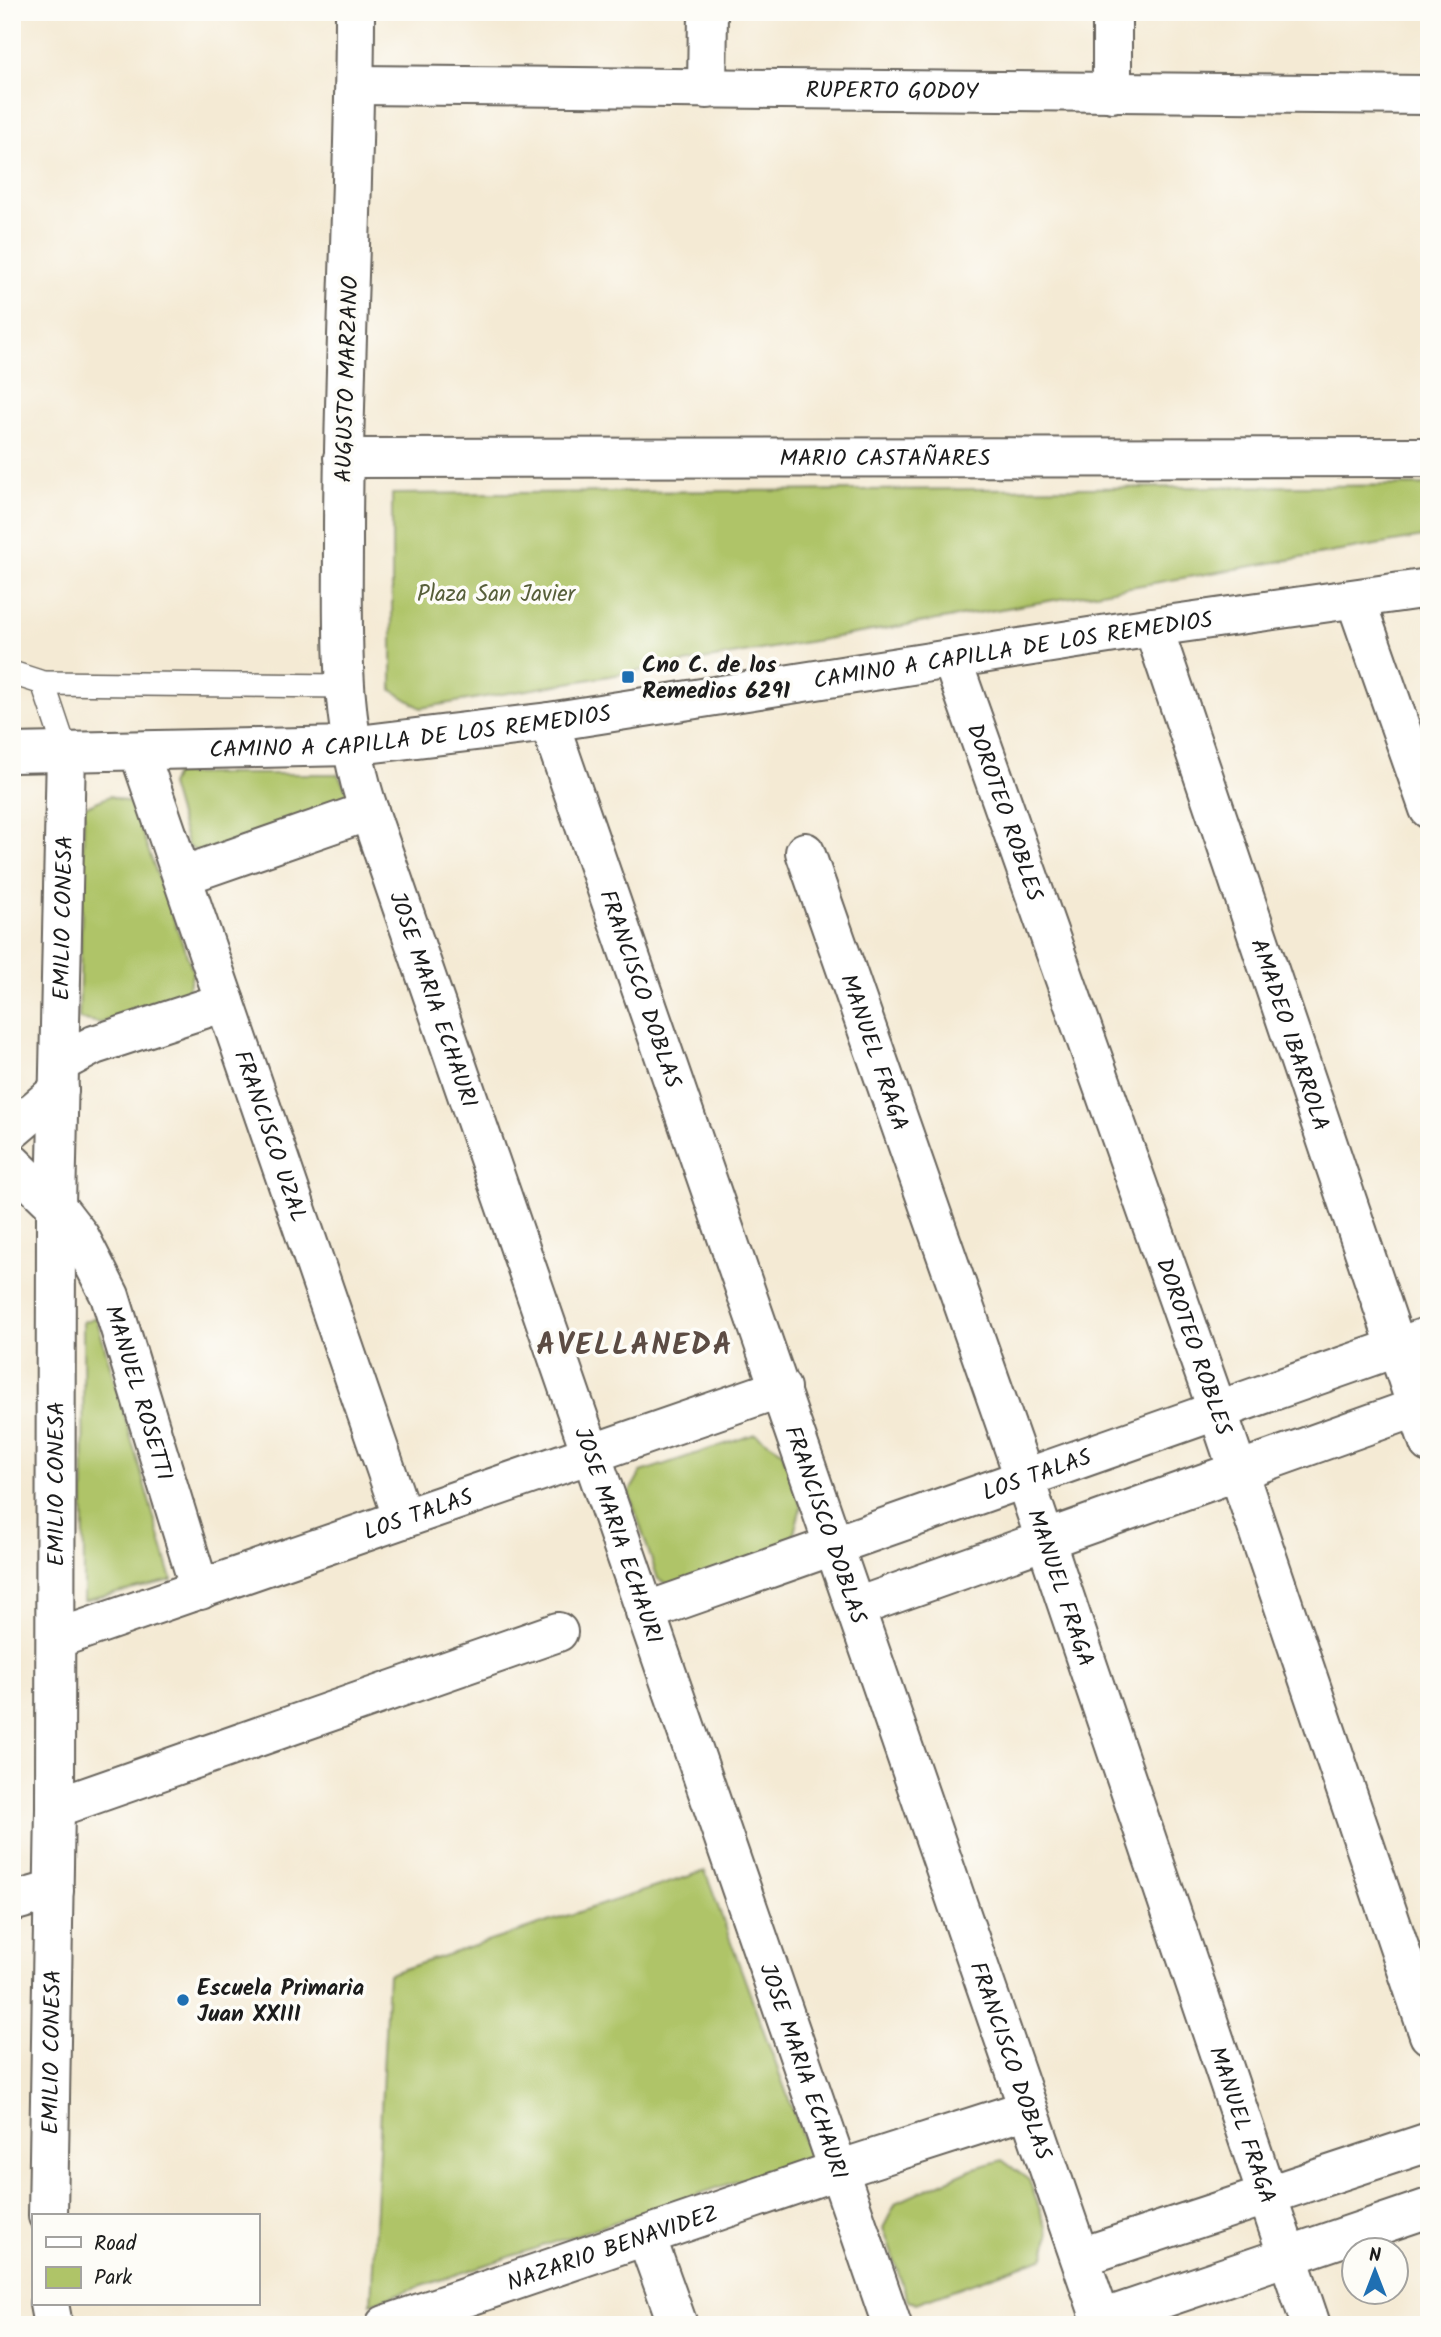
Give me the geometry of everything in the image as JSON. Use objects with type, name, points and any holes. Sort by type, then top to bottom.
[{"type":"street","name":"AUGUSTO MARZANO","points":[[350,746],[343,686],[343,458],[355,12]]},
{"type":"street","points":[[707,89],[708,12]]},
{"type":"street","points":[[1112,12],[1112,93]]},
{"type":"street","name":"RUPERTO GODOY","points":[[355,85],[1429,95]]},
{"type":"street","name":"MARIO CASTAÑARES","points":[[343,458],[1429,457]]},
{"type":"street","name":"CAMINO A CAPILLA DE LOS REMEDIOS","points":[[12,753],[350,746],[549,722],[1153,627],[1356,601],[1429,588]]},
{"type":"street","points":[[1356,601],[1429,809]]},
{"type":"street","name":"AMADEO IBARROLA","points":[[1153,627],[1414,1342],[1429,1443]]},
{"type":"street","name":"DOROTEO ROBLES","points":[[952,660],[1218,1412],[1429,2035]]},
{"type":"street","name":"FRANCISCO DOBLAS","points":[[549,722],[1102,2322]]},
{"type":"street","name":"JOSE MARIA ECHAURI","points":[[350,746],[369,811],[892,2325]]},
{"type":"street","name":"EMILIO CONESA","points":[[48,2214],[55,1808],[56,1206],[66,752]]},
{"type":"street","name":"FRANCISCO UZAL","points":[[139,752],[403,1519]]},
{"type":"street","points":[[182,876],[369,811]]},
{"type":"street","name":"MANUEL FRAGA","points":[[805,852],[1026,1479],[1311,2325]]},
{"type":"street","points":[[12,1130],[59,1077],[94,1045],[225,1002]]},
{"type":"street","name":"MANUEL ROSETTI","points":[[12,1163],[56,1206],[80,1237],[110,1296],[200,1590]]},
{"type":"street","name":"LOS TALAS","points":[[645,1612],[1414,1342]]},
{"type":"street","name":"LOS TALAS","points":[[56,1639],[781,1388]]},
{"type":"street","points":[[857,1607],[1422,1405]]},
{"type":"street","points":[[55,1808],[558,1632]]},
{"type":"street","points":[[12,1902],[54,1890]]},
{"type":"street","name":"NAZARIO BENAVIDEZ","points":[[385,2325],[470,2312],[646,2236],[1028,2109]]},
{"type":"street","points":[[1081,2256],[1429,2141]]},
{"type":"street","points":[[1102,2322],[1287,2255],[1429,2208]]},
{"type":"street","points":[[646,2236],[678,2325]]},
{"type":"street","points":[[49,2306],[53,2325]]},
{"type":"lane","points":[[12,673],[43,683],[343,686]]},
{"type":"lane","points":[[43,683],[66,752]]},
{"type":"green space","name":"Plaza San Javier","points":[[1429,485],[1429,536],[421,708],[392,690],[392,494]]},
{"type":"green space","points":[[175,774],[338,774],[351,798],[202,853],[188,847],[170,785]]},
{"type":"green space","points":[[110,796],[131,803],[193,972],[187,993],[101,1023],[79,1019],[84,807]]},
{"type":"green space","points":[[96,1317],[172,1580],[84,1601],[83,1322]]},
{"type":"green space","points":[[755,1434],[782,1451],[801,1507],[791,1544],[675,1588],[658,1579],[629,1493],[641,1472]]},
{"type":"green space","points":[[705,1871],[810,2157],[371,2303],[388,1974]]},
{"type":"green space","points":[[1002,2160],[1029,2180],[1049,2235],[1045,2257],[916,2303],[908,2301],[883,2228],[896,2203],[971,2169]]},
{"type":"place","name":"Cno C. de los Remedios 6291","points":[[628,677]]},
{"type":"place","name":"Escuela Primaria Juan XXIII","points":[[183,2000]]},
{"type":"district","name":"AVELLANEDA","points":[[635,1344]]}]
